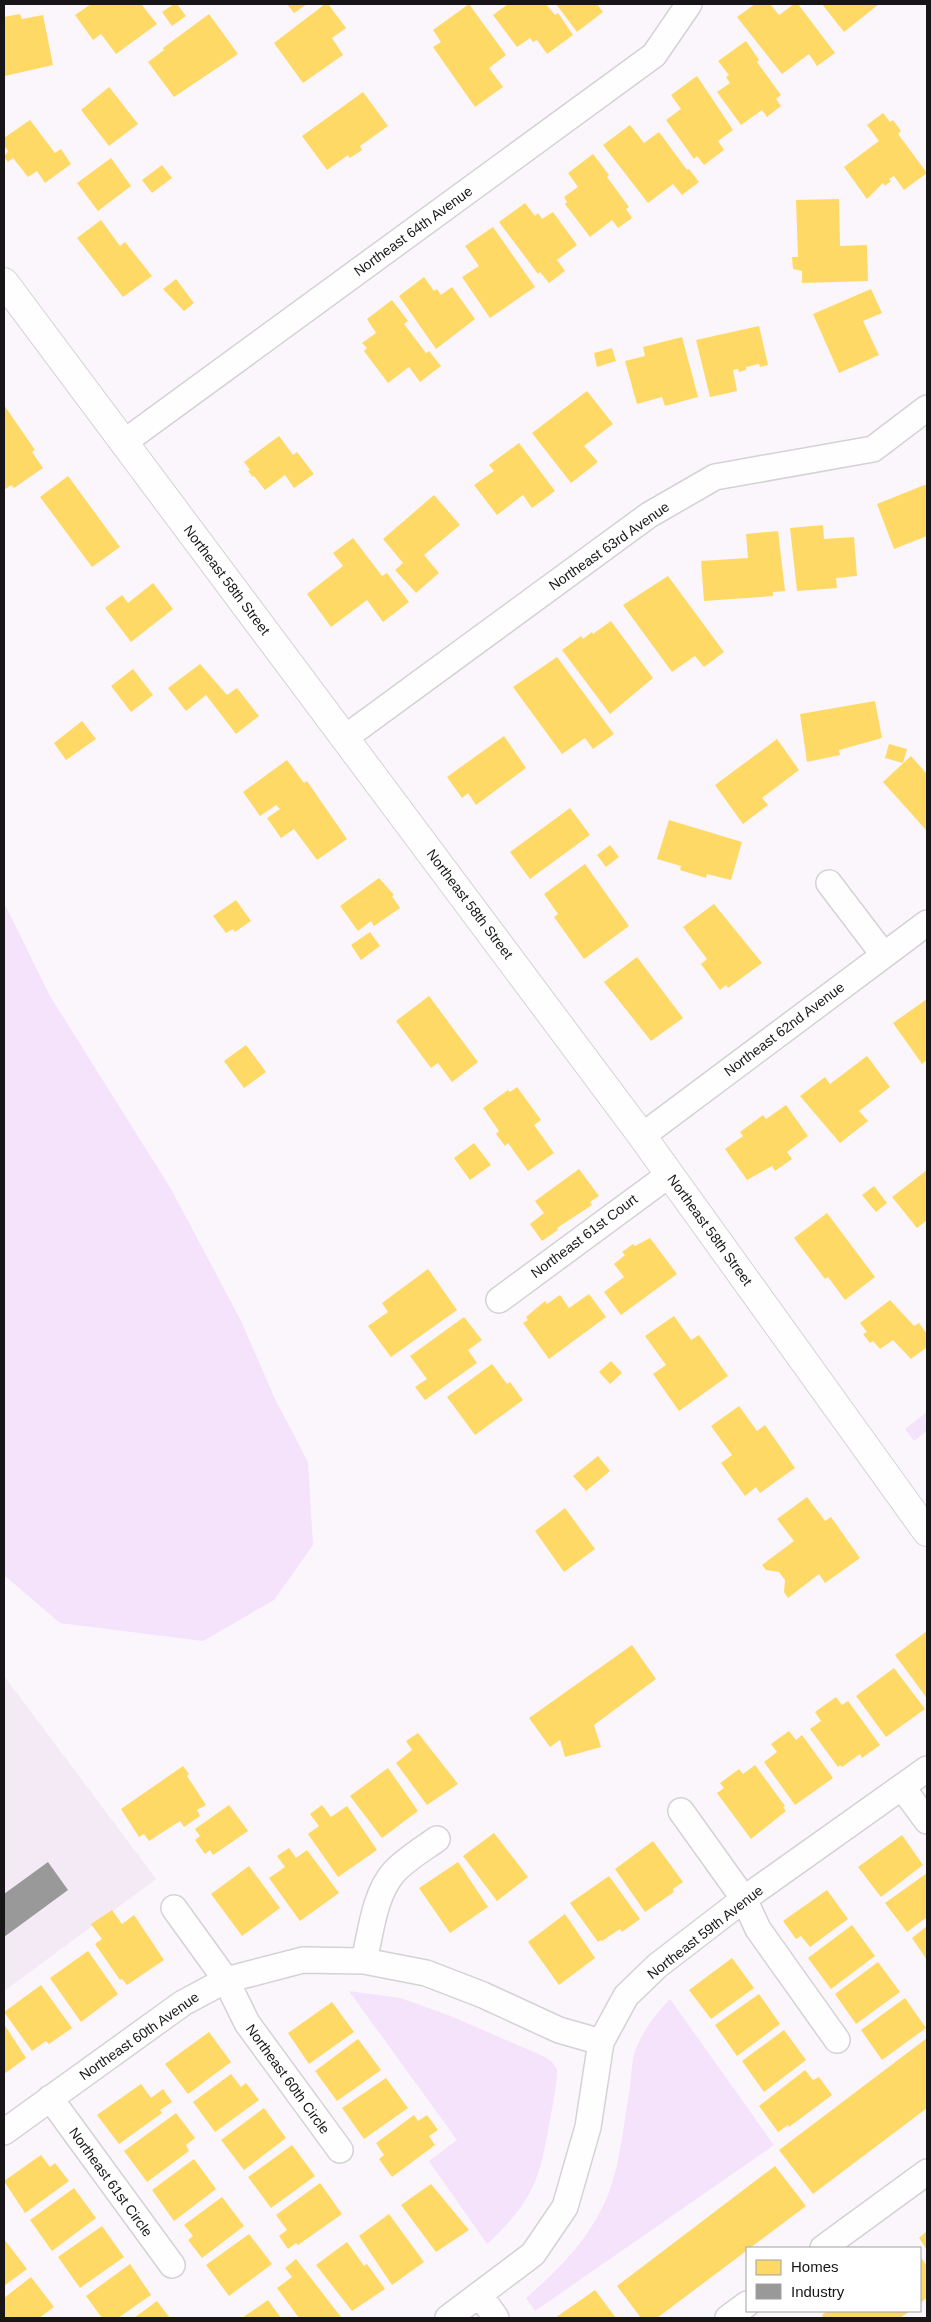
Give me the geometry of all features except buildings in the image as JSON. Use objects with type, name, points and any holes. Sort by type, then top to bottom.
[{"type":"street","name":"Northeast 64th Avenue","points":[[123,443],[654,55],[688,4]]},
{"type":"street","name":"Northeast 58th Street","points":[[4,282],[123,443],[346,737],[642,1136],[927,1532]]},
{"type":"street","name":"Northeast 63rd Avenue","points":[[346,737],[649,515],[715,477],[873,449],[927,408]]},
{"type":"street","points":[[829,883],[883,954]]},
{"type":"street","name":"Northeast 62nd Avenue","points":[[642,1136],[927,922]]},
{"type":"street","name":"Northeast 61st Court","points":[[499,1300],[670,1174]]},
{"type":"street","name":"Northeast 59th Avenue","points":[[448,2318],[532,2254],[565,2207],[588,2127],[601,2042],[626,1996],[657,1966],[744,1899],[927,1769]]},
{"type":"street","points":[[902,1787],[927,1821]]},
{"type":"street","points":[[680,1811],[744,1899],[758,1929],[837,2040]]},
{"type":"street","points":[[364,1960],[377,1906],[384,1886],[407,1860],[438,1839]]},
{"type":"street","name":"Northeast 60th Circle","points":[[174,1908],[226,1980],[247,2023],[340,2150]]},
{"type":"street","name":"Northeast 60th Avenue","points":[[4,2132],[183,2003],[226,1980],[303,1960],[364,1960],[426,1973],[483,1995],[559,2030],[601,2042]]},
{"type":"street","name":"Northeast 61st Circle","points":[[50,2098],[172,2266]]},
{"type":"street","points":[[824,2247],[927,2172]]},
{"type":"street","points":[[480,2295],[496,2318]]},
{"type":"street","points":[[728,2318],[746,2305]]},
{"type":"shaded area","points":[[4,903],[50,996],[171,1189],[241,1321],[275,1399],[308,1462],[313,1545],[274,1600],[203,1641],[60,1623],[4,1575]]},
{"type":"shaded area","points":[[927,1412],[927,1431],[914,1441],[905,1429]]},
{"type":"shaded area","points":[[4,1676],[156,1879],[4,1991]]},
{"type":"shaded area","points":[[349,1991],[400,1998],[448,2015],[543,2056],[551,2061],[557,2069],[554,2101],[538,2174],[525,2202],[503,2229],[487,2244],[429,2161],[457,2140]]},
{"type":"shaded area","points":[[670,1999],[774,2145],[535,2311],[526,2298],[563,2264],[583,2239],[601,2211],[608,2195],[619,2155],[634,2053],[650,2022]]}]
